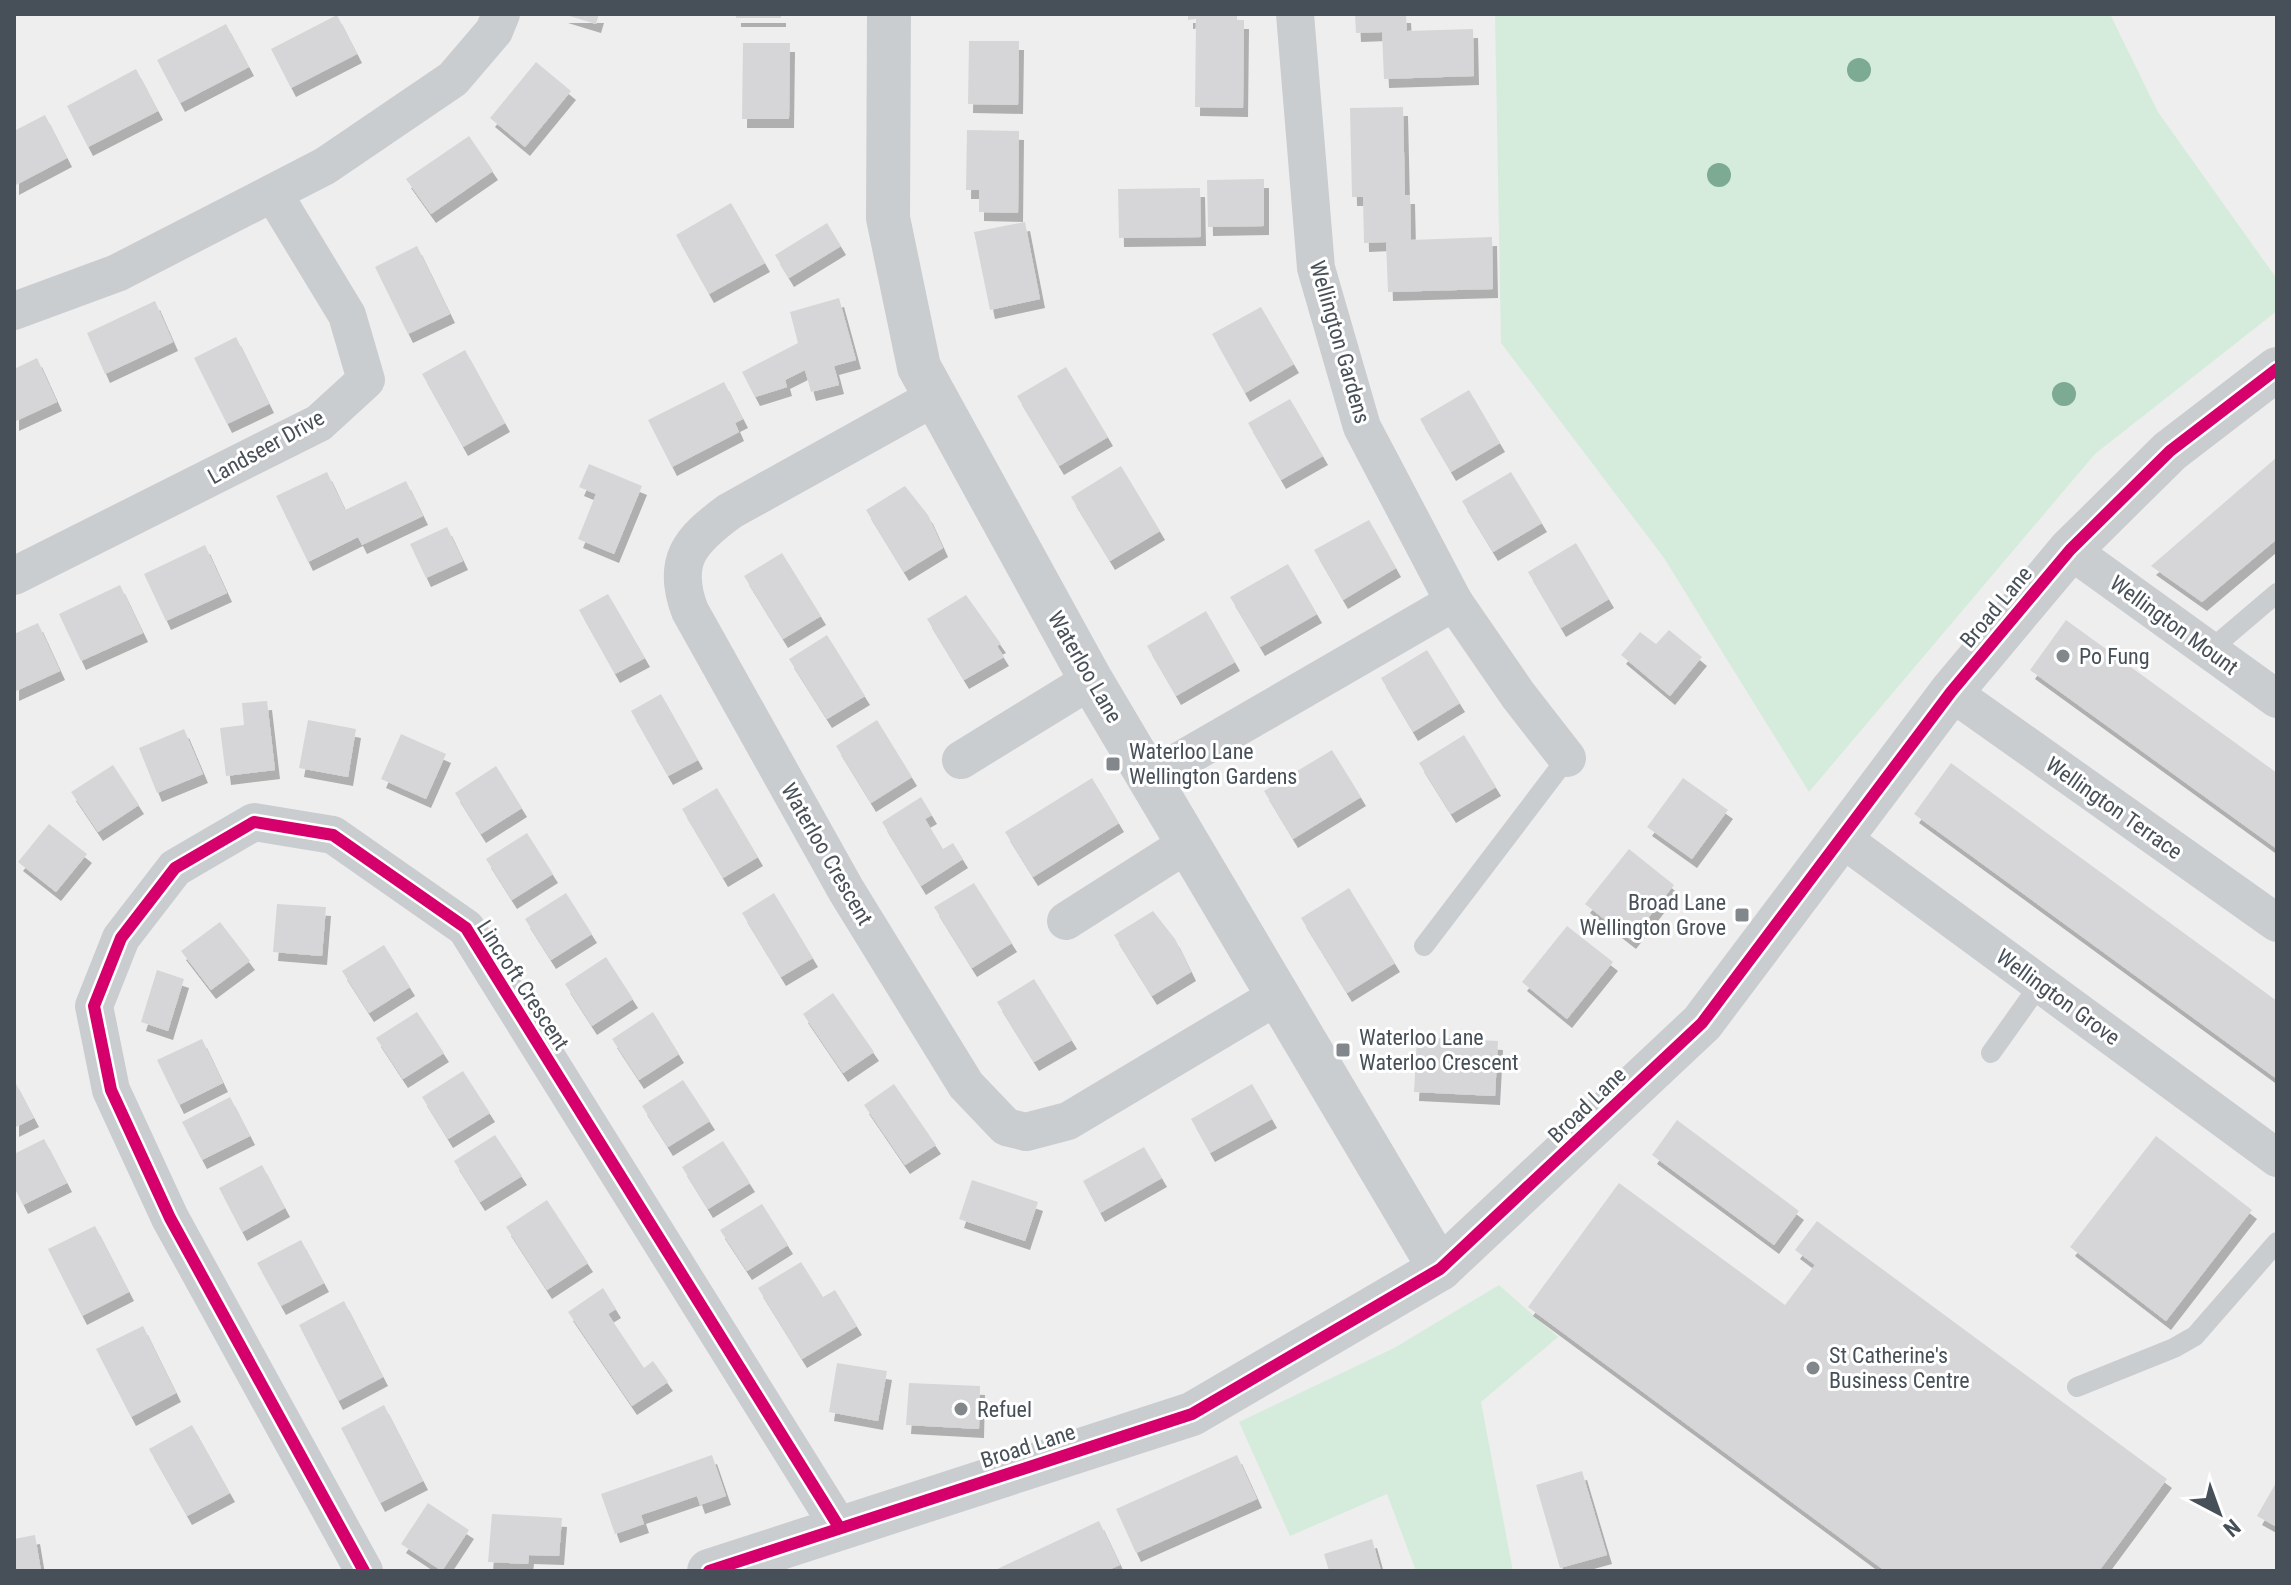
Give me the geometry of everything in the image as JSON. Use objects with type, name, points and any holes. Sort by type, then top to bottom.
[{"type":"street","points":[[14,311],[117,273],[325,166],[453,79],[494,31],[501,14]]},
{"type":"street","name":"Waterloo Lane","points":[[889,14],[888,218],[919,367],[1091,680],[1440,1269]]},
{"type":"street","name":"Wellington Gardens","points":[[1295,14],[1316,268],[1362,427],[1454,602],[1518,695],[1567,758]]},
{"type":"street","name":"Landseer Drive","points":[[14,576],[319,423],[366,380],[347,315],[273,193]]},
{"type":"street","name":"Broad Lane","points":[[709,1571],[1192,1414],[1440,1269],[1702,1023],[1951,692],[2070,550],[2170,451],[2277,369]]},
{"type":"street","name":"Waterloo Crescent","points":[[935,397],[730,511],[706,529],[688,549],[682,569],[683,592],[690,611],[846,890],[966,1085],[1006,1127],[1026,1132],[1068,1121],[1277,996]]},
{"type":"street","name":"Wellington Mount","points":[[2070,550],[2277,699]]},
{"type":"street","points":[[1150,778],[1454,602]]},
{"type":"street","points":[[961,760],[1091,680]]},
{"type":"street","name":"Wellington Terrace","points":[[1951,692],[2277,923]]},
{"type":"street","name":"Lincroft Crescent","points":[[364,1571],[170,1218],[111,1090],[94,1006],[121,938],[175,868],[254,822],[333,835],[466,928],[839,1527]]},
{"type":"street","name":"Wellington Grove","points":[[1840,837],[2277,1158]]},
{"type":"street","points":[[1066,921],[1187,844]]},
{"type":"lane","points":[[2210,650],[2277,593]]},
{"type":"lane","points":[[1424,946],[1567,758]]},
{"type":"lane","points":[[1991,1053],[2040,984]]},
{"type":"lane","points":[[2077,1387],[2174,1348],[2195,1336],[2277,1242]]},
{"type":"green space","points":[[1495,14],[2110,14],[2158,112],[2277,279],[2277,311],[2095,454],[1809,792],[1664,558],[1501,343]]},
{"type":"green space","points":[[1499,1285],[1558,1337],[1481,1402],[1513,1571],[1416,1571],[1387,1494],[1290,1536],[1239,1422],[1394,1348]]},
{"type":"building","points":[[563,14],[599,14],[596,24]]},
{"type":"building","points":[[736,14],[781,14],[781,18],[736,18]]},
{"type":"building","points":[[1188,14],[1237,14],[1237,20],[1244,20],[1243,108],[1195,107],[1196,19],[1188,20]]},
{"type":"building","points":[[1355,14],[1406,14],[1407,31],[1473,29],[1474,76],[1384,79],[1382,32],[1356,33]]},
{"type":"building","points":[[337,15],[357,54],[291,88],[271,49]]},
{"type":"building","points":[[226,24],[249,67],[180,103],[157,60]]},
{"type":"building","points":[[969,41],[1019,41],[1018,105],[968,104]]},
{"type":"building","points":[[743,43],[790,43],[789,119],[742,119]]},
{"type":"building","points":[[536,62],[571,91],[525,147],[490,118]]},
{"type":"building","points":[[136,69],[158,111],[88,147],[67,106]]},
{"type":"building","points":[[1403,107],[1405,195],[1410,195],[1411,240],[1492,237],[1493,289],[1388,292],[1386,242],[1364,243],[1363,197],[1352,197],[1350,108]]},
{"type":"building","points":[[45,115],[67,158],[14,186],[14,131]]},
{"type":"building","points":[[967,130],[1019,131],[1018,213],[979,212],[979,190],[966,190]]},
{"type":"building","points":[[469,136],[493,171],[431,214],[406,179]]},
{"type":"building","points":[[1264,179],[1264,226],[1208,227],[1207,180]]},
{"type":"building","points":[[1200,188],[1201,237],[1119,238],[1118,189]]},
{"type":"building","points":[[731,203],[765,263],[709,294],[676,235]]},
{"type":"building","points":[[1025,222],[1040,299],[990,310],[974,232]]},
{"type":"building","points":[[827,223],[841,246],[789,278],[775,255]]},
{"type":"building","points":[[417,246],[450,314],[408,334],[375,267]]},
{"type":"building","points":[[839,298],[856,360],[834,366],[839,385],[811,392],[805,370],[785,380],[787,387],[755,397],[742,372],[798,343],[790,312]]},
{"type":"building","points":[[155,301],[173,342],[105,374],[87,333]]},
{"type":"building","points":[[1261,307],[1294,364],[1245,393],[1212,334]]},
{"type":"building","points":[[236,337],[269,404],[227,424],[194,358]]},
{"type":"building","points":[[465,350],[505,423],[463,447],[422,374]]},
{"type":"building","points":[[37,358],[57,402],[14,422],[14,369]]},
{"type":"building","points":[[1066,367],[1108,437],[1059,466],[1017,396]]},
{"type":"building","points":[[724,382],[743,419],[735,423],[739,432],[672,467],[648,420]]},
{"type":"building","points":[[1469,390],[1500,443],[1451,472],[1420,419]]},
{"type":"building","points":[[1290,399],[1323,456],[1281,480],[1248,423]]},
{"type":"building","points":[[2277,457],[2277,539],[2202,602],[2151,566]]},
{"type":"building","points":[[589,464],[642,486],[614,554],[578,539],[596,494],[579,487]]},
{"type":"building","points":[[1121,466],[1160,531],[1110,561],[1071,497]]},
{"type":"building","points":[[327,472],[345,510],[406,481],[423,516],[362,545],[358,537],[308,562],[276,496]]},
{"type":"building","points":[[1511,472],[1542,523],[1493,552],[1462,501]]},
{"type":"building","points":[[905,486],[928,515],[943,548],[904,572],[866,510]]},
{"type":"building","points":[[1369,520],[1396,568],[1343,600],[1314,550]]},
{"type":"building","points":[[447,527],[463,561],[426,578],[410,544]]},
{"type":"building","points":[[1576,543],[1609,599],[1561,628],[1528,572]]},
{"type":"building","points":[[205,545],[227,593],[166,621],[144,574]]},
{"type":"building","points":[[782,553],[821,616],[783,639],[744,576]]},
{"type":"building","points":[[1288,564],[1317,614],[1260,647],[1230,597]]},
{"type":"building","points":[[120,585],[143,633],[81,661],[59,614]]},
{"type":"building","points":[[608,594],[645,658],[615,674],[579,610]]},
{"type":"building","points":[[966,595],[1001,644],[997,646],[1004,657],[964,680],[927,619]]},
{"type":"building","points":[[1206,611],[1235,662],[1176,696],[1147,646]]},
{"type":"building","points":[[2066,620],[2277,773],[2277,849],[2030,670]]},
{"type":"building","points":[[38,623],[60,671],[14,692],[14,634]]},
{"type":"building","points":[[1669,630],[1702,657],[1670,696],[1621,655],[1640,632],[1656,644]]},
{"type":"building","points":[[827,635],[865,696],[827,719],[789,659]]},
{"type":"building","points":[[1427,650],[1460,703],[1413,732],[1381,678]]},
{"type":"building","points":[[661,694],[698,760],[668,776],[631,711]]},
{"type":"building","points":[[267,701],[275,770],[226,776],[220,728],[244,725],[242,703]]},
{"type":"building","points":[[308,720],[356,729],[348,777],[299,768]]},
{"type":"building","points":[[877,720],[912,777],[871,803],[836,746]]},
{"type":"building","points":[[184,729],[203,774],[157,793],[139,748]]},
{"type":"building","points":[[401,734],[446,754],[426,799],[381,779]]},
{"type":"building","points":[[1464,735],[1496,787],[1451,814],[1419,763]]},
{"type":"building","points":[[1332,750],[1361,797],[1293,839],[1264,791]]},
{"type":"building","points":[[1951,763],[2277,1001],[2277,1079],[1914,814]]},
{"type":"building","points":[[113,765],[139,805],[98,832],[71,792]]},
{"type":"building","points":[[496,766],[522,808],[481,834],[455,793]]},
{"type":"building","points":[[1092,778],[1119,823],[1033,877],[1005,832]]},
{"type":"building","points":[[1683,778],[1728,810],[1692,859],[1647,827]]},
{"type":"building","points":[[717,788],[758,857],[723,878],[682,809]]},
{"type":"building","points":[[921,797],[932,815],[925,819],[943,849],[953,843],[963,859],[921,886],[882,822]]},
{"type":"building","points":[[49,824],[87,854],[56,892],[18,862]]},
{"type":"building","points":[[527,833],[553,874],[512,900],[486,859]]},
{"type":"building","points":[[1629,849],[1674,885],[1631,940],[1585,904]]},
{"type":"building","points":[[974,883],[1012,943],[972,968],[934,907]]},
{"type":"building","points":[[1349,888],[1395,963],[1347,993],[1301,918]]},
{"type":"building","points":[[566,893],[592,934],[551,960],[525,919]]},
{"type":"building","points":[[774,893],[813,958],[781,977],[742,913]]},
{"type":"building","points":[[277,904],[326,907],[322,956],[273,952]]},
{"type":"building","points":[[1153,911],[1175,939],[1191,972],[1152,996],[1114,935]]},
{"type":"building","points":[[220,922],[250,961],[211,990],[181,951]]},
{"type":"building","points":[[1567,926],[1613,962],[1567,1019],[1522,982]]},
{"type":"building","points":[[384,945],[410,987],[369,1013],[342,971]]},
{"type":"building","points":[[606,957],[633,999],[592,1026],[565,984]]},
{"type":"building","points":[[157,970],[184,979],[168,1031],[141,1022]]},
{"type":"building","points":[[1034,979],[1072,1040],[1034,1062],[997,1002]]},
{"type":"building","points":[[833,993],[874,1052],[843,1073],[803,1014]]},
{"type":"building","points":[[417,1012],[444,1053],[403,1079],[376,1038]]},
{"type":"building","points":[[653,1012],[679,1054],[639,1080],[612,1039]]},
{"type":"building","points":[[1417,1037],[1498,1041],[1495,1096],[1414,1092]]},
{"type":"building","points":[[202,1039],[223,1083],[179,1105],[157,1060]]},
{"type":"building","points":[[463,1071],[490,1113],[448,1139],[422,1097]]},
{"type":"building","points":[[14,1080],[34,1118],[14,1128]]},
{"type":"building","points":[[683,1080],[710,1121],[668,1147],[642,1106]]},
{"type":"building","points":[[894,1084],[936,1145],[905,1165],[864,1105]]},
{"type":"building","points":[[1252,1084],[1272,1119],[1210,1153],[1191,1119]]},
{"type":"building","points":[[230,1097],[250,1136],[202,1160],[182,1122]]},
{"type":"building","points":[[1677,1120],[1799,1211],[1774,1245],[1652,1155]]},
{"type":"building","points":[[495,1135],[522,1176],[480,1202],[454,1161]]},
{"type":"building","points":[[2156,1136],[2252,1210],[2166,1321],[2070,1247]]},
{"type":"building","points":[[44,1139],[67,1183],[23,1205],[14,1187],[14,1154]]},
{"type":"building","points":[[723,1141],[750,1183],[708,1209],[682,1167]]},
{"type":"building","points":[[1144,1147],[1162,1178],[1100,1213],[1083,1181]]},
{"type":"building","points":[[262,1165],[285,1208],[242,1232],[219,1188]]},
{"type":"building","points":[[972,1180],[1038,1202],[1025,1241],[959,1219]]},
{"type":"building","name":"St Catherine's Business Centre","points":[[1619,1183],[1785,1305],[1815,1265],[1795,1250],[1817,1221],[2167,1479],[2099,1571],[1885,1571],[1528,1307]]},
{"type":"building","points":[[547,1200],[588,1263],[547,1290],[506,1227]]},
{"type":"building","points":[[762,1204],[788,1245],[747,1271],[720,1230]]},
{"type":"building","points":[[95,1226],[129,1292],[82,1316],[48,1249]]},
{"type":"building","points":[[301,1240],[324,1283],[281,1306],[257,1263]]},
{"type":"building","points":[[801,1262],[823,1297],[835,1290],[857,1326],[802,1359],[758,1288]]},
{"type":"building","points":[[603,1288],[616,1309],[608,1314],[644,1368],[653,1361],[668,1382],[632,1406],[568,1312]]},
{"type":"building","points":[[344,1301],[383,1377],[338,1401],[299,1325]]},
{"type":"building","points":[[143,1326],[176,1393],[131,1417],[96,1349]]},
{"type":"building","points":[[837,1363],[887,1371],[878,1421],[829,1412]]},
{"type":"building","points":[[909,1383],[980,1386],[979,1429],[906,1425]]},
{"type":"building","points":[[384,1405],[423,1481],[380,1503],[341,1428]]},
{"type":"building","points":[[192,1425],[230,1493],[187,1516],[149,1449]]},
{"type":"building","points":[[712,1455],[726,1496],[700,1505],[697,1496],[641,1515],[644,1524],[615,1534],[601,1494]]},
{"type":"building","points":[[1237,1455],[1257,1499],[1136,1553],[1116,1509]]},
{"type":"building","points":[[1582,1471],[1607,1555],[1560,1568],[1536,1485]]},
{"type":"building","points":[[2277,1481],[2277,1527],[2257,1516]]},
{"type":"building","points":[[428,1503],[469,1530],[442,1571],[401,1544]]},
{"type":"building","points":[[492,1514],[562,1518],[559,1556],[529,1555],[528,1564],[488,1562]]},
{"type":"building","points":[[1099,1521],[1120,1565],[1106,1571],[993,1571]]},
{"type":"building","points":[[35,1535],[41,1571],[14,1571],[14,1539]]},
{"type":"building","points":[[1372,1539],[1381,1571],[1329,1571],[1324,1554]]},
{"type":"cycle path","points":[[709,1571],[1192,1414],[1440,1269],[1702,1023],[1951,692],[2070,550],[2170,451],[2277,369]]},
{"type":"cycle path","points":[[364,1571],[170,1218],[111,1090],[94,1006],[121,938],[175,868],[254,822],[333,835],[466,928],[839,1527]]},
{"type":"place","name":"Po Fung","points":[[2063,656]]},
{"type":"place","name":"Waterloo Lane Wellington Gardens","points":[[1113,764]]},
{"type":"place","name":"Broad Lane Wellington Grove","points":[[1742,915]]},
{"type":"place","name":"Waterloo Lane Waterloo Crescent","points":[[1343,1050]]},
{"type":"place","name":"St Catherine's Business Centre","points":[[1813,1368]]},
{"type":"place","name":"Refuel","points":[[961,1409]]}]
